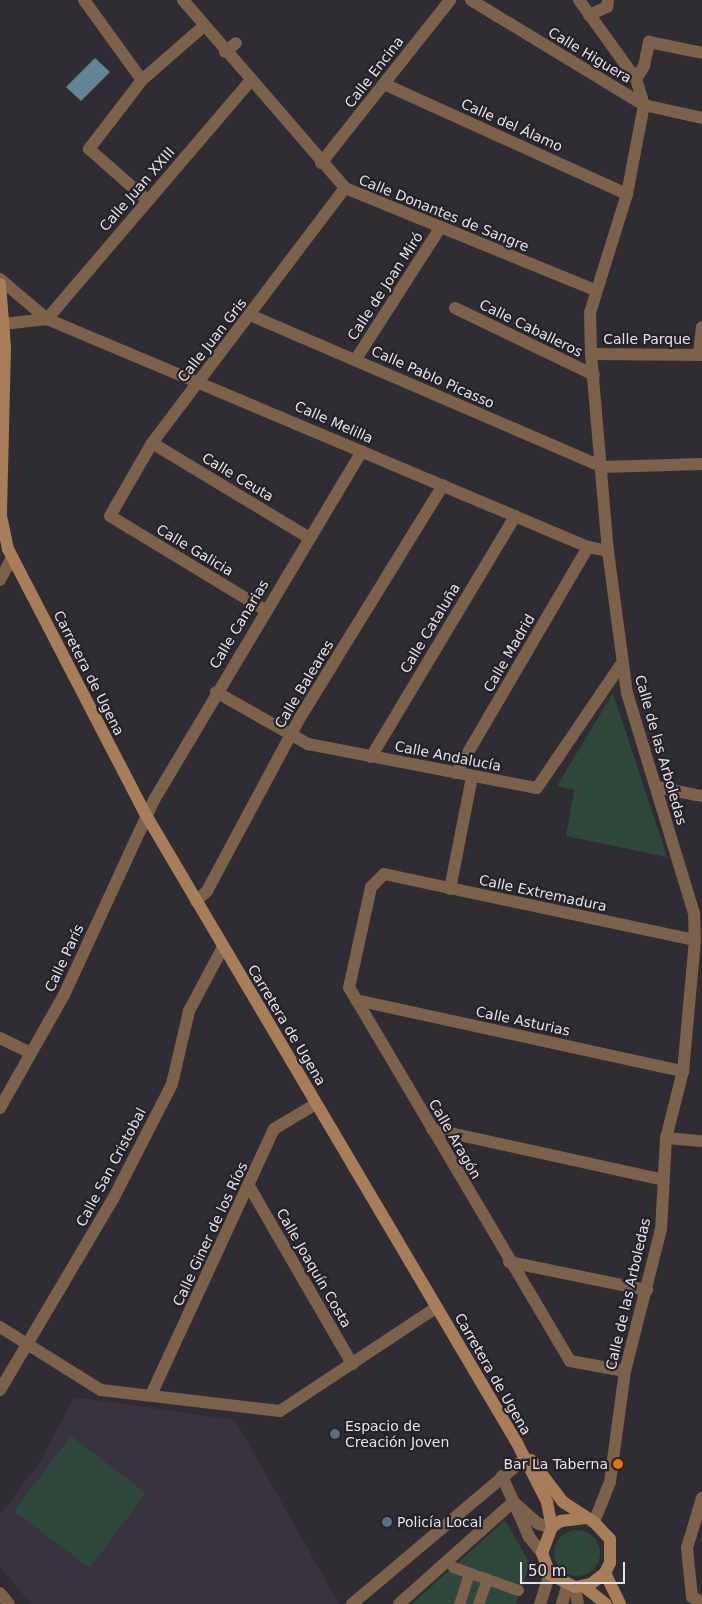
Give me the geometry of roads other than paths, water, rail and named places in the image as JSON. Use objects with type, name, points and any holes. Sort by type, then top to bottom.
[{"type":"main road","name":"Carretera de Ugena","points":[[0,284],[3,324],[2,537],[146,815],[517,1442],[523,1460],[547,1502],[552,1528]]},
{"type":"main road","points":[[517,1442],[563,1502],[589,1520],[610,1539],[610,1563],[605,1573],[575,1586]]},
{"type":"main road","points":[[589,1520],[562,1521],[552,1528],[542,1553],[550,1574],[606,1604]]},
{"type":"main road","points":[[605,1573],[620,1604]]},
{"type":"street","points":[[84,0],[142,80]]},
{"type":"street","name":"Calle Donantes de Sangre","points":[[183,0],[224,52],[251,80],[344,188],[595,290]]},
{"type":"street","name":"Calle Encina","points":[[321,163],[450,0]]},
{"type":"street","name":"Calle Higuera","points":[[471,0],[644,105],[702,118]]},
{"type":"street","name":"Calle de las Arboledas","points":[[579,0],[636,79],[644,105],[627,194],[595,290],[590,313],[591,354],[603,467],[608,551],[622,663],[656,787],[694,913],[696,940],[683,1071],[666,1138],[661,1230],[625,1371],[610,1482],[589,1520]]},
{"type":"street","points":[[589,16],[607,7],[608,0]]},
{"type":"street","points":[[146,199],[89,149],[142,80],[204,26]]},
{"type":"street","points":[[636,79],[644,66],[649,42],[702,53]]},
{"type":"street","points":[[224,52],[236,43]]},
{"type":"street","name":"Calle Juan XXIII","points":[[47,319],[146,199],[251,80]]},
{"type":"street","name":"Calle del Álamo","points":[[384,84],[627,194]]},
{"type":"street","name":"Calle Juan Gris","points":[[110,516],[152,443],[344,188]]},
{"type":"street","name":"Calle de Joan Miró","points":[[356,359],[440,228]]},
{"type":"street","name":"Calle Melilla","points":[[0,279],[47,319],[199,380],[588,548],[608,551]]},
{"type":"street","name":"Calle Caballeros","points":[[455,308],[594,375]]},
{"type":"street","name":"Calle Pablo Picasso","points":[[250,315],[356,359],[603,467]]},
{"type":"street","name":"Calle Melilla","points":[[3,324],[47,319]]},
{"type":"street","points":[[700,355],[702,327]]},
{"type":"street","name":"Calle Parque","points":[[591,354],[700,355]]},
{"type":"street","name":"Calle Ceuta","points":[[152,443],[308,537]]},
{"type":"street","name":"Calle Canarias","points":[[146,815],[216,692],[308,537],[362,451]]},
{"type":"street","points":[[603,467],[702,464]]},
{"type":"street","name":"Calle Baleares","points":[[196,901],[207,891],[290,735],[442,484]]},
{"type":"street","name":"Calle Galicia","points":[[110,516],[265,610]]},
{"type":"street","name":"Calle Cataluña","points":[[371,757],[516,516]]},
{"type":"street","name":"Calle Madrid","points":[[456,773],[588,548]]},
{"type":"street","points":[[0,580],[12,557]]},
{"type":"street","name":"Calle Andalucía","points":[[216,692],[308,744],[537,788],[622,663]]},
{"type":"street","points":[[450,888],[472,777]]},
{"type":"street","points":[[656,787],[702,796]]},
{"type":"street","name":"Calle París","points":[[0,1108],[64,995],[146,815]]},
{"type":"street","name":"Calle Extremadura","points":[[384,874],[696,940]]},
{"type":"street","name":"Calle Aragón","points":[[384,874],[371,887],[349,988],[509,1262],[570,1361],[625,1371]]},
{"type":"street","name":"Calle San Cristobal","points":[[0,1390],[29,1344],[113,1199],[172,1084],[190,1011],[223,947]]},
{"type":"street","name":"Calle Asturias","points":[[356,1000],[683,1071]]},
{"type":"street","points":[[0,1038],[31,1054]]},
{"type":"street","name":"Calle Giner de los Ríos","points":[[151,1395],[274,1129],[316,1104]]},
{"type":"street","points":[[432,1129],[663,1180]]},
{"type":"street","points":[[666,1138],[702,1141]]},
{"type":"street","name":"Calle Joaquín Costa","points":[[249,1186],[352,1364]]},
{"type":"street","points":[[509,1262],[647,1290]]},
{"type":"street","points":[[0,1327],[101,1390],[280,1411],[436,1307]]},
{"type":"street","points":[[352,1604],[523,1460]]},
{"type":"street","points":[[502,1476],[542,1553]]},
{"type":"street","points":[[702,1498],[687,1548],[692,1597],[702,1602]]},
{"type":"street","points":[[514,1501],[537,1523],[552,1528]]},
{"type":"street","points":[[399,1604],[514,1501]]},
{"type":"street","points":[[453,1567],[518,1590]]},
{"type":"street","points":[[458,1604],[469,1572]]},
{"type":"street","points":[[540,1604],[550,1574]]},
{"type":"street","points":[[478,1604],[487,1579]]},
{"type":"street","points":[[562,1604],[575,1586]]},
{"type":"street","points":[[575,1586],[578,1604]]},
{"type":"street","points":[[0,1594],[9,1604]]},
{"type":"water","points":[[95,58],[110,72],[81,101],[66,87]]},
{"type":"place","name":"Espacio de Creación Joven","points":[[335,1434]]},
{"type":"place","name":"Bar La Taberna","points":[[618,1464]]},
{"type":"place","name":"Policía Local","points":[[387,1522]]}]
